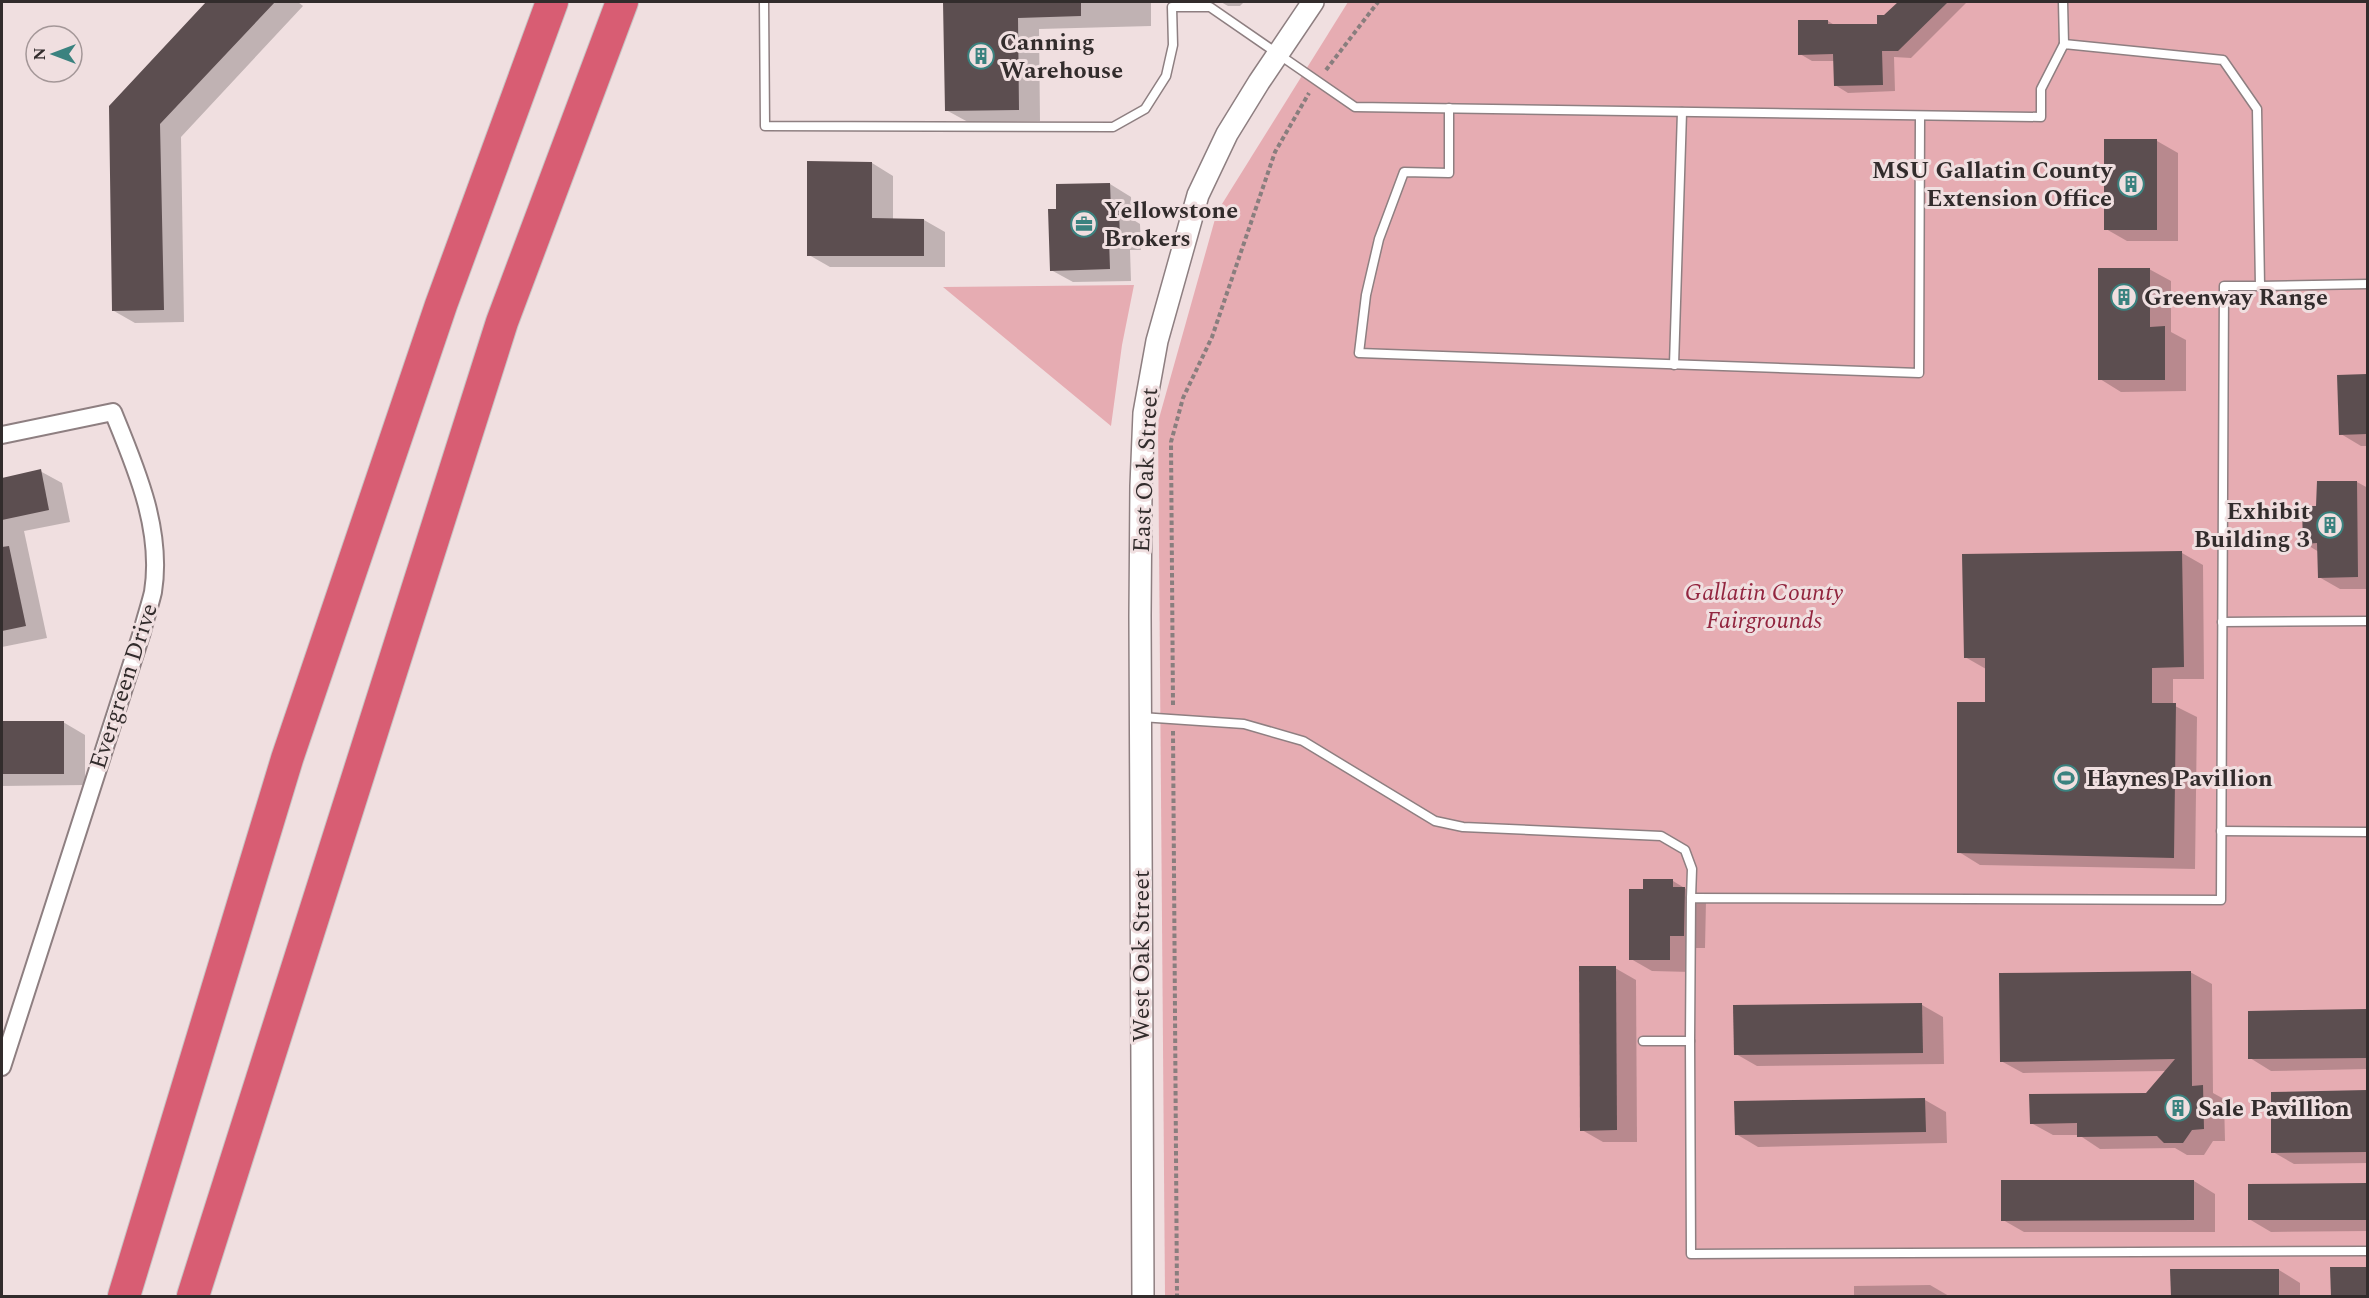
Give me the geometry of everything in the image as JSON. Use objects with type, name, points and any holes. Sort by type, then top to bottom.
[{"type":"highway","points":[[124,1296],[291,748],[441,305],[552,2]]},
{"type":"highway","points":[[193,1296],[502,322],[622,2]]},
{"type":"street","name":"East Oak Street","points":[[1140,616],[1144,413],[1157,341],[1198,195],[1227,134],[1312,2]]},
{"type":"street","name":"Evergreen Drive","points":[[2,435],[113,412],[136,467],[151,520],[155,562],[153,592],[142,632],[2,1067]]},
{"type":"street","name":"West Oak Street","points":[[1140,616],[1143,1296]]},
{"type":"lane","points":[[764,2],[765,126],[1113,127],[1144,109],[1166,76],[1173,45],[1172,7],[1210,7],[1355,107],[2041,117],[2041,89],[2064,44],[2063,2]]},
{"type":"lane","points":[[2064,44],[2223,60],[2257,109],[2260,286]]},
{"type":"lane","points":[[1449,108],[1449,173],[1404,172],[1379,239],[1366,295],[1359,353],[1919,373],[1920,116]]},
{"type":"lane","points":[[1674,364],[1682,112]]},
{"type":"lane","points":[[1691,898],[2221,900],[2224,286],[2367,284]]},
{"type":"lane","points":[[2222,622],[2367,621]]},
{"type":"lane","points":[[1140,717],[1244,724],[1304,741],[1435,821],[1464,827],[1661,836],[1685,850],[1692,869],[1691,1254],[2367,1251]]},
{"type":"lane","points":[[2221,831],[2367,832]]},
{"type":"lane","points":[[1643,1041],[1690,1041]]},
{"type":"path","points":[[1177,1296],[1171,442],[1184,398],[1212,338],[1275,152],[1317,79],[1378,2]]},
{"type":"green space","name":"Gallatin County Fairgrounds","points":[[1348,2],[2367,2],[2367,1296],[1165,1296],[1158,422],[1217,212]]},
{"type":"green space","points":[[1134,285],[1122,345],[1111,426],[943,287]]},
{"type":"building","points":[[206,2],[275,2],[160,124],[164,310],[112,311],[109,106]]},
{"type":"building","name":"Canning Warehouse","points":[[943,2],[1081,2],[1081,16],[1018,18],[1019,110],[945,111]]},
{"type":"building","points":[[1898,2],[1948,2],[1898,51],[1882,51],[1883,85],[1834,86],[1833,54],[1798,55],[1798,20],[1828,20],[1828,24],[1877,24],[1877,15],[1884,15]]},
{"type":"building","name":"MSU Gallatin County Extension Office","points":[[2104,139],[2157,139],[2157,230],[2104,230]]},
{"type":"building","points":[[807,161],[872,162],[872,218],[924,219],[924,256],[807,256]]},
{"type":"building","name":"Yellowstone Brokers","points":[[1110,183],[1111,210],[1119,210],[1120,239],[1109,239],[1110,269],[1050,271],[1048,209],[1056,209],[1056,184]]},
{"type":"building","name":"Greenway Range","points":[[2098,268],[2150,268],[2150,327],[2165,326],[2165,380],[2098,380]]},
{"type":"building","points":[[2367,374],[2367,434],[2339,435],[2337,375]]},
{"type":"building","points":[[41,469],[49,510],[2,520],[2,478]]},
{"type":"building","name":"Exhibit Building 3","points":[[2317,481],[2357,481],[2358,577],[2318,578],[2317,543],[2303,544],[2302,506],[2316,506]]},
{"type":"building","points":[[9,546],[26,626],[2,631],[2,547]]},
{"type":"building","points":[[2182,551],[2184,667],[2152,668],[2152,703],[2176,703],[2174,858],[1957,853],[1957,702],[1985,702],[1985,658],[1964,658],[1962,554]]},
{"type":"building","points":[[2,721],[64,721],[64,774],[2,774]]},
{"type":"building","points":[[1643,879],[1673,879],[1673,887],[1685,887],[1684,936],[1670,936],[1670,960],[1629,960],[1629,889],[1643,889]]},
{"type":"building","points":[[1579,966],[1616,966],[1617,1130],[1580,1131]]},
{"type":"building","points":[[2191,971],[2192,1086],[2203,1085],[2204,1129],[2192,1130],[2183,1143],[2164,1143],[2157,1136],[2077,1137],[2077,1123],[2030,1124],[2029,1094],[2146,1093],[2175,1059],[2000,1062],[1999,973]]},
{"type":"building","points":[[1922,1003],[1923,1053],[1734,1055],[1733,1005]]},
{"type":"building","points":[[2367,1009],[2367,1058],[2248,1059],[2248,1011]]},
{"type":"building","points":[[2367,1090],[2367,1152],[2271,1153],[2271,1092]]},
{"type":"building","points":[[1925,1098],[1926,1132],[1735,1135],[1734,1101]]},
{"type":"building","points":[[2001,1180],[2194,1180],[2194,1220],[2001,1221]]},
{"type":"building","points":[[2367,1183],[2367,1220],[2248,1220],[2248,1184]]},
{"type":"building","points":[[2330,1267],[2367,1267],[2367,1296],[2331,1296]]},
{"type":"building","points":[[2170,1269],[2279,1269],[2279,1296],[2171,1296]]},
{"type":"place","name":"Canning Warehouse","points":[[981,56]]},
{"type":"place","name":"MSU Gallatin County Extension Office","points":[[2131,184]]},
{"type":"place","name":"Yellowstone Brokers","points":[[1084,224]]},
{"type":"place","name":"Greenway Range","points":[[2124,297]]},
{"type":"place","name":"Exhibit Building 3","points":[[2330,525]]},
{"type":"place","name":"Haynes Pavillion","points":[[2066,778]]},
{"type":"place","name":"Sale Pavillion","points":[[2178,1108]]}]
